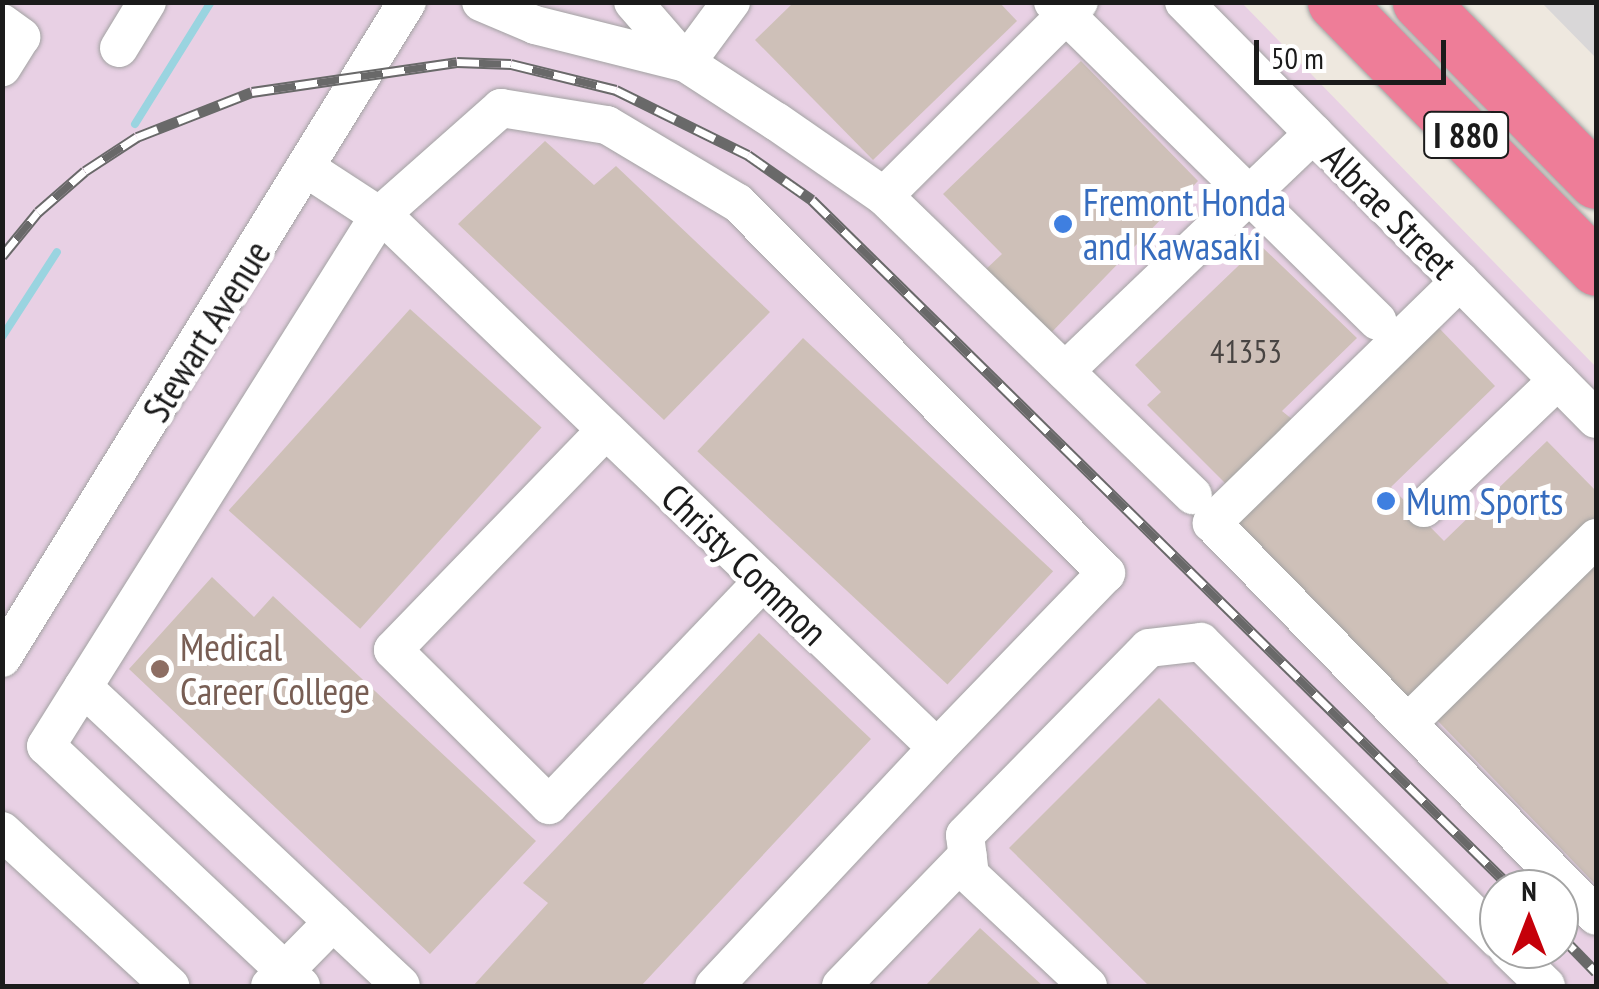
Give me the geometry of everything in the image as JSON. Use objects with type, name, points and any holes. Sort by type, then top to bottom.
[{"type":"highway","name":"I 880","points":[[1335,2],[1596,268]]},
{"type":"highway","name":"I 880","points":[[1420,2],[1596,181]]},
{"type":"highway","name":"I 880","points":[[1460,2],[1596,140]]},
{"type":"street","points":[[119,48],[147,2]]},
{"type":"street","name":"Stewart Avenue","points":[[2,658],[407,2]]},
{"type":"street","points":[[634,2],[686,64],[884,196],[1193,495]]},
{"type":"street","points":[[686,64],[732,2]]},
{"type":"street","name":"Albrae Street","points":[[1184,2],[1596,419]]},
{"type":"street","points":[[499,6],[686,64]]},
{"type":"street","points":[[884,196],[1066,7],[1247,194],[1378,321]]},
{"type":"street","points":[[2,24],[21,37],[2,67]]},
{"type":"street","points":[[333,922],[285,982],[46,746],[378,216],[501,108],[607,125],[738,203],[1106,573],[714,986]]},
{"type":"street","points":[[1065,372],[1314,134]]},
{"type":"street","name":"Christy Common","points":[[306,168],[378,216],[936,748]]},
{"type":"street","points":[[1460,281],[1212,524],[1596,916]]},
{"type":"street","points":[[1424,508],[1558,380]]},
{"type":"street","points":[[606,430],[393,650],[549,805],[763,582]]},
{"type":"street","points":[[1408,723],[1596,538]]},
{"type":"street","points":[[1088,986],[970,875],[965,835],[1149,648],[1201,642],[1479,920]]},
{"type":"street","points":[[83,687],[400,986]]},
{"type":"street","points":[[2,831],[170,986]]},
{"type":"street","points":[[841,986],[968,856]]},
{"type":"shaded area","points":[[2,3],[1242,3],[1596,367],[1596,986],[3,986]]},
{"type":"shaded area","points":[[1542,3],[1596,3],[1596,58]]},
{"type":"building","points":[[794,2],[999,2],[1017,21],[873,160],[755,40]]},
{"type":"building","name":"Fremont Honda and Kawasaki","points":[[1081,61],[1198,181],[1048,336],[984,271],[1002,254],[943,194]]},
{"type":"building","points":[[545,141],[594,185],[616,166],[770,312],[664,420],[458,224]]},
{"type":"building","points":[[1260,245],[1357,338],[1282,411],[1293,420],[1226,484],[1147,405],[1161,392],[1135,365]]},
{"type":"building","points":[[410,309],[542,427],[360,629],[229,510]]},
{"type":"building","points":[[1438,327],[1495,386],[1391,487],[1444,541],[1547,441],[1596,491],[1596,516],[1408,697],[1237,521]]},
{"type":"building","points":[[803,338],[1053,571],[947,685],[697,451]]},
{"type":"building","points":[[1596,563],[1596,885],[1435,718]]},
{"type":"building","points":[[212,577],[254,617],[273,596],[536,841],[430,954],[129,669]]},
{"type":"building","points":[[759,633],[871,739],[641,986],[473,986],[548,903],[523,883]]},
{"type":"building","points":[[1159,698],[1451,986],[1149,986],[1009,848]]},
{"type":"building","points":[[980,928],[1043,986],[925,986]]},
{"type":"waterway","points":[[135,124],[211,2]]},
{"type":"waterway","points":[[2,337],[57,252]]},
{"type":"railway","points":[[2,256],[38,212],[85,171],[137,137],[252,92],[457,62],[511,64],[616,90],[748,155],[812,200],[1493,869]]},
{"type":"railway","points":[[1579,955],[1596,972]]},
{"type":"place","name":"Fremont Honda and Kawasaki","points":[[1063,224]]},
{"type":"place","name":"Mum Sports","points":[[1386,501]]},
{"type":"place","name":"Medical Career College","points":[[160,669]]}]
